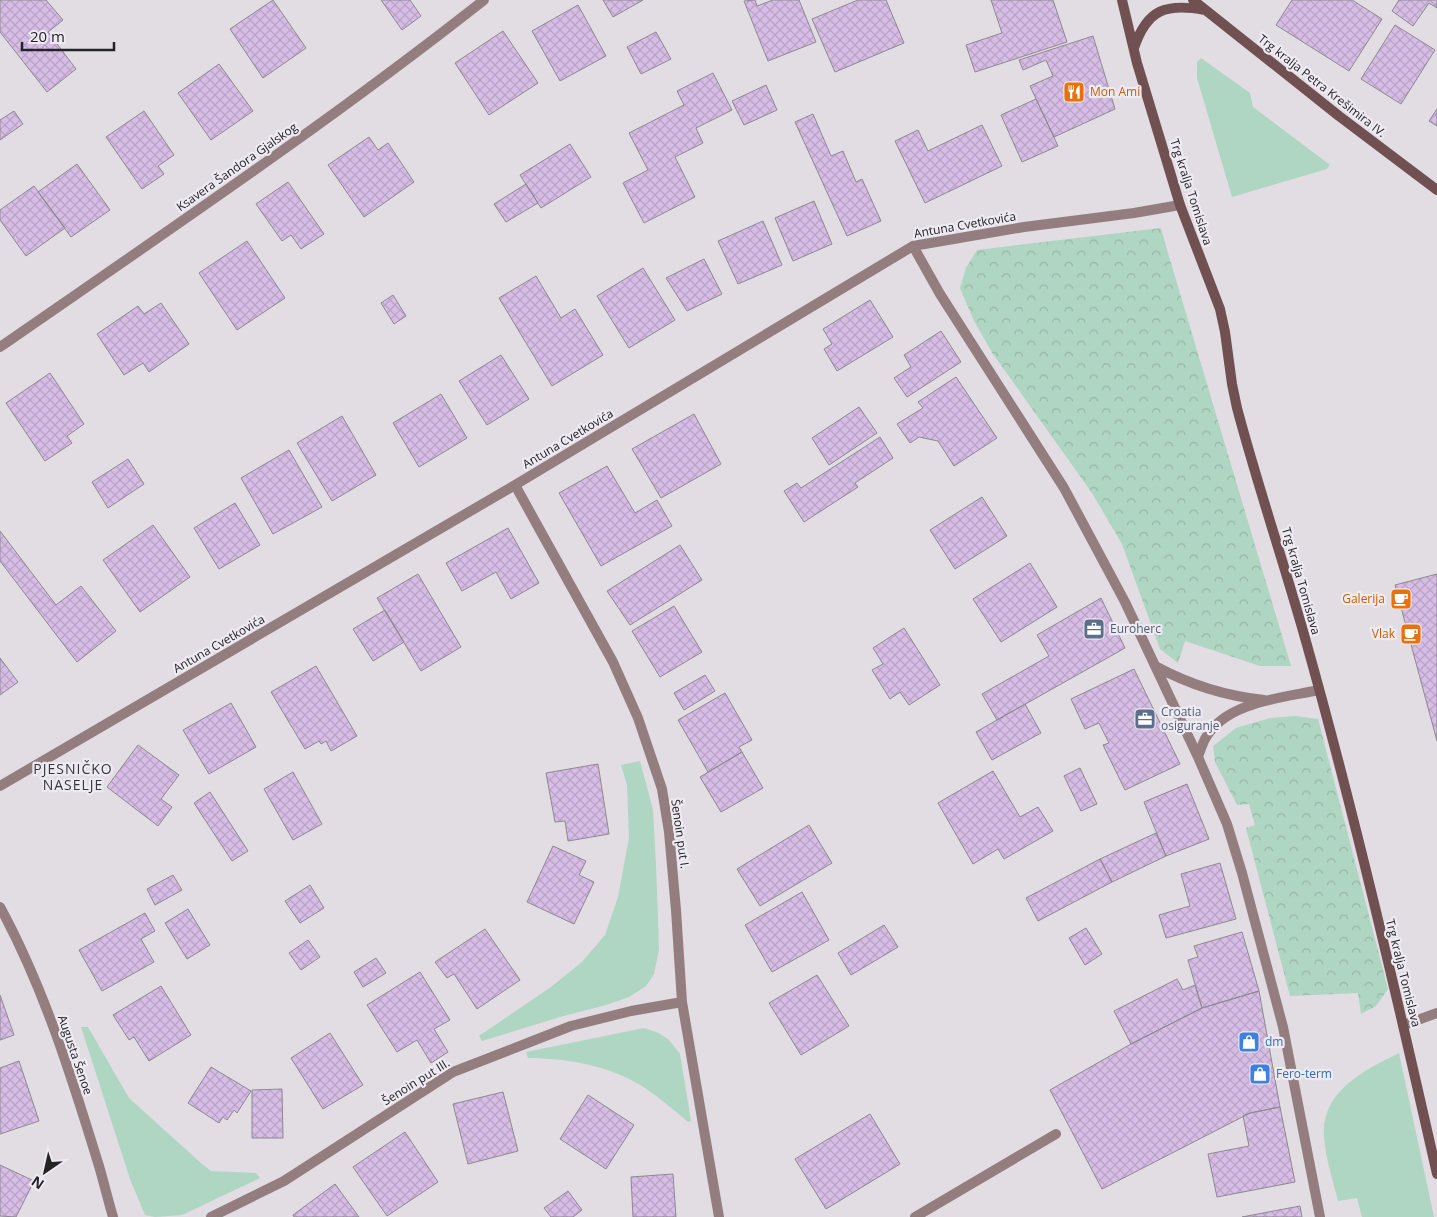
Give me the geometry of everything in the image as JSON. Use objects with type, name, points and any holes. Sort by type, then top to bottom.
[{"type":"main road","name":"Trg kralja Tomislava","points":[[1122,0],[1134,50],[1180,205],[1220,309],[1237,408],[1319,690],[1349,804],[1404,1025],[1437,1174]]},
{"type":"main road","name":"Trg kralja Petra Krešimira IV.","points":[[1193,0],[1339,116],[1437,190]]},
{"type":"main road","points":[[1134,50],[1144,24],[1153,15],[1162,10],[1175,7],[1206,11]]},
{"type":"street","name":"Ksavera Šandora Gjalskog","points":[[0,347],[272,159],[419,51],[484,0]]},
{"type":"street","name":"Antuna Cvetkovića","points":[[0,786],[515,485],[913,246],[1024,227],[1180,205]]},
{"type":"street","points":[[913,246],[940,294],[1064,488],[1125,602],[1198,757],[1227,824],[1283,1027],[1320,1217]]},
{"type":"street","name":"Šenoin put I.","points":[[515,485],[613,662],[638,718],[662,789],[669,832],[682,1002],[719,1217]]},
{"type":"street","points":[[1156,666],[1198,686],[1238,696],[1268,700]]},
{"type":"street","points":[[1198,757],[1205,739],[1220,720],[1231,713],[1268,700],[1319,690]]},
{"type":"street","name":"Augusta Šenoe","points":[[0,907],[31,973],[55,1032],[100,1168],[113,1217]]},
{"type":"street","name":"Šenoin put III.","points":[[210,1217],[284,1181],[453,1072],[571,1026],[631,1011],[682,1002]]},
{"type":"street","points":[[1404,1025],[1437,1013]]},
{"type":"street","points":[[915,1217],[1056,1134]]},
{"type":"green space","points":[[1201,58],[1250,93],[1253,107],[1330,165],[1327,169],[1232,197],[1197,78],[1197,62]]},
{"type":"green space","points":[[1161,228],[1291,666],[1260,666],[1185,641],[1178,663],[1160,649],[1122,544],[1092,493],[993,354],[974,321],[960,288],[966,268],[977,250]]},
{"type":"green space","points":[[1295,716],[1318,719],[1388,989],[1376,1006],[1361,1014],[1358,993],[1290,996],[1246,828],[1255,825],[1249,804],[1237,805],[1215,762],[1213,746],[1236,728],[1270,718]]},
{"type":"green space","points":[[640,761],[653,810],[659,949],[654,974],[646,986],[629,997],[482,1041],[479,1036],[551,987],[582,962],[605,935],[618,897],[629,838],[627,785],[621,765]]},
{"type":"green space","points":[[81,1027],[88,1027],[129,1098],[202,1164],[211,1171],[256,1173],[260,1178],[182,1215],[155,1217],[145,1215],[130,1179]]},
{"type":"green space","points":[[644,1028],[659,1033],[669,1040],[680,1054],[691,1121],[688,1122],[645,1088],[618,1074],[573,1062],[528,1058],[526,1052]]},
{"type":"green space","points":[[1399,1053],[1434,1217],[1362,1217],[1357,1198],[1338,1201],[1326,1152],[1325,1120],[1337,1094],[1348,1084],[1373,1067]]},
{"type":"building","points":[[0,0],[46,0],[63,20],[48,32],[76,69],[47,92],[0,32]]},
{"type":"building","points":[[273,0],[306,48],[263,78],[230,29]]},
{"type":"building","points":[[381,0],[410,0],[421,16],[402,30]]},
{"type":"building","points":[[603,0],[643,0],[613,17]]},
{"type":"building","points":[[755,0],[757,6],[773,0],[799,0],[816,42],[768,61],[744,1]]},
{"type":"building","points":[[858,0],[886,0],[904,43],[835,72],[812,19]]},
{"type":"building","points":[[991,0],[1053,0],[1067,42],[975,72],[966,45],[1002,33]]},
{"type":"building","points":[[1292,0],[1352,0],[1382,19],[1349,71],[1276,25]]},
{"type":"building","points":[[1399,0],[1437,0],[1437,8],[1429,3],[1413,26],[1392,11]]},
{"type":"building","points":[[578,5],[606,56],[560,81],[532,31]]},
{"type":"building","points":[[1395,25],[1435,50],[1401,104],[1361,79]]},
{"type":"building","points":[[503,31],[538,83],[489,115],[455,63]]},
{"type":"building","points":[[656,32],[671,59],[641,74],[627,47]]},
{"type":"building","points":[[1093,36],[1115,109],[1054,137],[1030,86],[1053,76],[1046,60],[1023,70],[1019,60]]},
{"type":"building","points":[[219,64],[253,111],[211,140],[178,93]]},
{"type":"building","points":[[713,73],[732,110],[696,128],[703,143],[675,157],[695,197],[644,223],[623,183],[648,170],[629,133],[684,105],[677,91]]},
{"type":"building","points":[[766,85],[777,110],[744,125],[732,101]]},
{"type":"building","points":[[1036,99],[1058,146],[1022,162],[1001,115]]},
{"type":"building","points":[[1437,109],[1437,126],[1429,121]]},
{"type":"building","points":[[14,111],[23,124],[0,140],[0,120]]},
{"type":"building","points":[[144,111],[174,155],[158,166],[164,174],[142,189],[106,137]]},
{"type":"building","points":[[813,114],[831,156],[843,151],[856,182],[862,179],[881,221],[847,236],[795,122]]},
{"type":"building","points":[[982,125],[1002,166],[925,203],[895,141],[918,130],[928,151]]},
{"type":"building","points":[[369,137],[378,150],[388,143],[414,182],[364,217],[328,165]]},
{"type":"building","points":[[570,144],[591,177],[541,208],[520,175]]},
{"type":"building","points":[[77,164],[110,210],[71,237],[38,192]]},
{"type":"building","points":[[288,182],[324,234],[301,249],[291,235],[282,241],[256,204]]},
{"type":"building","points":[[526,184],[538,203],[506,222],[494,204]]},
{"type":"building","points":[[34,186],[65,228],[26,256],[0,220],[0,210]]},
{"type":"building","points":[[814,201],[832,244],[793,261],[775,218]]},
{"type":"building","points":[[763,221],[782,265],[738,284],[718,241]]},
{"type":"building","points":[[247,241],[285,298],[237,330],[199,273]]},
{"type":"building","points":[[704,259],[722,294],[687,311],[666,278]]},
{"type":"building","points":[[643,268],[675,320],[629,348],[597,296]]},
{"type":"building","points":[[536,276],[561,318],[575,309],[603,355],[552,386],[499,298]]},
{"type":"building","points":[[393,295],[406,316],[394,324],[381,303]]},
{"type":"building","points":[[870,300],[893,337],[837,371],[824,349],[832,344],[823,329]]},
{"type":"building","points":[[161,303],[189,344],[149,372],[143,363],[124,375],[97,334],[138,306],[144,314]]},
{"type":"building","points":[[941,331],[961,362],[907,397],[894,378],[911,367],[904,355]]},
{"type":"building","points":[[501,355],[529,399],[487,425],[459,381]]},
{"type":"building","points":[[50,373],[84,424],[67,436],[72,443],[45,461],[6,403]]},
{"type":"building","points":[[956,377],[997,438],[954,466],[938,441],[919,437],[910,443],[897,424],[923,408],[918,402]]},
{"type":"building","points":[[441,394],[467,438],[419,467],[393,423]]},
{"type":"building","points":[[859,407],[877,433],[829,465],[812,438]]},
{"type":"building","points":[[694,414],[721,464],[661,498],[632,449]]},
{"type":"building","points":[[342,416],[376,475],[332,501],[297,443]]},
{"type":"building","points":[[880,437],[893,458],[855,483],[858,487],[804,522],[784,491],[797,483],[801,488]]},
{"type":"building","points":[[289,450],[322,507],[273,534],[241,478]]},
{"type":"building","points":[[128,459],[144,484],[108,508],[92,482]]},
{"type":"building","points":[[607,466],[635,513],[657,500],[672,526],[601,566],[559,493]]},
{"type":"building","points":[[982,497],[1007,536],[955,569],[930,530]]},
{"type":"building","points":[[235,503],[260,545],[219,569],[194,528]]},
{"type":"building","points":[[153,525],[190,577],[140,612],[103,560]]},
{"type":"building","points":[[508,528],[539,583],[511,599],[496,572],[462,591],[446,563]]},
{"type":"building","points":[[0,531],[56,605],[81,586],[116,631],[77,662],[0,561]]},
{"type":"building","points":[[680,545],[702,580],[630,625],[607,591]]},
{"type":"building","points":[[1030,563],[1057,607],[1001,642],[973,599]]},
{"type":"building","points":[[418,574],[461,647],[421,671],[377,598]]},
{"type":"building","points":[[1437,574],[1437,741],[1395,585]]},
{"type":"building","points":[[1101,598],[1125,648],[997,720],[982,694],[1049,656],[1037,635]]},
{"type":"building","points":[[674,606],[702,652],[660,677],[632,631]]},
{"type":"building","points":[[385,610],[404,642],[373,661],[353,629]]},
{"type":"building","points":[[904,628],[940,685],[909,705],[900,692],[890,699],[872,670],[883,664],[873,648]]},
{"type":"building","points":[[0,658],[18,682],[0,695]]},
{"type":"building","points":[[316,666],[357,736],[331,751],[326,741],[321,744],[319,741],[305,749],[271,692]]},
{"type":"building","points":[[1134,669],[1180,764],[1125,790],[1103,745],[1109,743],[1099,723],[1085,729],[1071,699]]},
{"type":"building","points":[[705,675],[715,691],[684,710],[674,693]]},
{"type":"building","points":[[725,693],[752,740],[739,747],[742,752],[708,772],[678,720]]},
{"type":"building","points":[[231,703],[256,747],[209,774],[183,730]]},
{"type":"building","points":[[1025,704],[1041,733],[992,760],[976,732]]},
{"type":"building","points":[[138,745],[179,775],[161,799],[172,807],[158,826],[107,787]]},
{"type":"building","points":[[742,752],[763,788],[721,812],[700,777]]},
{"type":"building","points":[[598,764],[609,834],[568,841],[565,821],[555,822],[546,773]]},
{"type":"building","points":[[1080,768],[1097,804],[1081,811],[1064,776]]},
{"type":"building","points":[[993,771],[1020,817],[1038,807],[1053,831],[1004,859],[998,849],[973,864],[938,803]]},
{"type":"building","points":[[293,772],[322,824],[293,840],[264,789]]},
{"type":"building","points":[[1187,784],[1209,839],[1166,856],[1144,802]]},
{"type":"building","points":[[210,792],[248,851],[232,861],[194,803]]},
{"type":"building","points":[[809,825],[832,863],[760,906],[737,869]]},
{"type":"building","points":[[1156,833],[1166,856],[1112,882],[1100,859]]},
{"type":"building","points":[[553,846],[586,861],[579,875],[594,882],[574,924],[527,902]]},
{"type":"building","points":[[1100,859],[1112,882],[1038,921],[1026,898]]},
{"type":"building","points":[[1220,863],[1236,919],[1166,938],[1159,915],[1190,906],[1181,874]]},
{"type":"building","points":[[173,875],[182,890],[155,905],[147,889]]},
{"type":"building","points":[[310,885],[324,908],[300,923],[285,901]]},
{"type":"building","points":[[802,892],[829,940],[772,972],[745,925]]},
{"type":"building","points":[[188,909],[210,945],[187,959],[165,923]]},
{"type":"building","points":[[145,913],[155,931],[141,939],[154,962],[102,991],[79,950]]},
{"type":"building","points":[[884,925],[898,947],[851,975],[838,953]]},
{"type":"building","points":[[1086,928],[1102,954],[1085,965],[1069,938]]},
{"type":"building","points":[[485,929],[520,980],[477,1009],[454,974],[447,978],[435,962]]},
{"type":"building","points":[[1242,932],[1259,991],[1202,1008],[1188,960],[1198,957],[1194,946]]},
{"type":"building","points":[[308,940],[320,957],[301,970],[289,953]]},
{"type":"building","points":[[376,958],[386,973],[363,987],[354,972]]},
{"type":"building","points":[[420,972],[450,1020],[434,1029],[448,1052],[431,1063],[417,1040],[397,1052],[367,1005]]},
{"type":"building","points":[[817,975],[849,1026],[801,1055],[769,1003]]},
{"type":"building","points":[[1177,979],[1183,990],[1195,985],[1202,1008],[1131,1044],[1114,1011]]},
{"type":"building","points":[[161,986],[191,1035],[149,1061],[134,1037],[129,1040],[113,1015]]},
{"type":"building","points":[[1259,991],[1280,1107],[1250,1113],[1102,1189],[1050,1090],[1131,1044],[1202,1008]]},
{"type":"building","points":[[0,995],[14,1035],[0,1040]]},
{"type":"building","points":[[330,1033],[363,1085],[323,1109],[291,1058]]},
{"type":"building","points":[[19,1061],[39,1121],[0,1134],[0,1068]]},
{"type":"building","points":[[211,1067],[251,1091],[237,1113],[234,1110],[227,1120],[223,1117],[219,1123],[188,1103]]},
{"type":"building","points":[[282,1089],[283,1138],[252,1138],[252,1090]]},
{"type":"building","points":[[503,1092],[518,1151],[468,1164],[453,1104]]},
{"type":"building","points":[[588,1095],[634,1125],[606,1169],[560,1139]]},
{"type":"building","points":[[1280,1107],[1295,1182],[1217,1197],[1208,1154],[1249,1146],[1243,1116]]},
{"type":"building","points":[[870,1114],[900,1164],[826,1209],[795,1159]]},
{"type":"building","points":[[405,1132],[438,1182],[387,1216],[353,1167]]},
{"type":"building","points":[[0,1165],[34,1181],[16,1217],[0,1216]]},
{"type":"building","points":[[673,1174],[676,1217],[633,1217],[631,1177]]},
{"type":"building","points":[[335,1184],[359,1217],[294,1217],[293,1215]]},
{"type":"building","points":[[568,1191],[582,1210],[573,1217],[551,1217],[544,1208]]},
{"type":"building","points":[[1300,1206],[1302,1217],[1242,1217]]},
{"type":"place","name":"Mon Ami","points":[[1074,92]]},
{"type":"place","name":"Galerija","points":[[1401,599]]},
{"type":"place","name":"Euroherc","points":[[1094,629]]},
{"type":"place","name":"Vlak","points":[[1411,634]]},
{"type":"place","name":"Croatia osiguranje","points":[[1145,719]]},
{"type":"place","name":"dm","points":[[1249,1042]]},
{"type":"place","name":"Fero-term","points":[[1260,1074]]},
{"type":"district","name":"PJESNIČKO NASELJE","points":[[73,778]]}]
